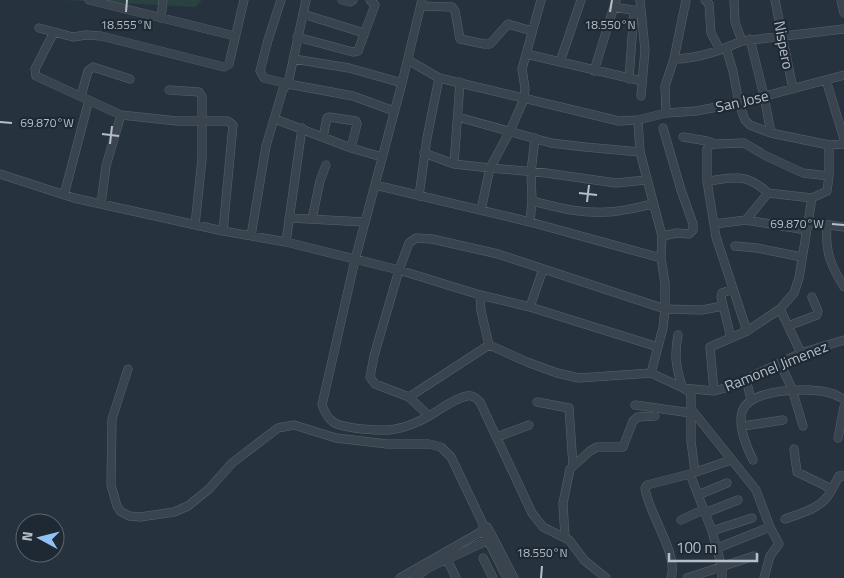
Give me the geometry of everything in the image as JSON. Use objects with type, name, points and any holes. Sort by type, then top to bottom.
[{"type":"street","points":[[89,0],[235,36]]},
{"type":"street","points":[[160,18],[163,0]]},
{"type":"street","points":[[39,28],[73,37],[86,35],[101,36],[224,67],[230,64],[244,0]]},
{"type":"street","points":[[281,0],[260,70],[264,78],[354,96],[394,111]]},
{"type":"street","points":[[251,236],[266,146],[283,89],[288,84],[306,0]]},
{"type":"street","points":[[342,0],[350,2],[353,0]]},
{"type":"street","points":[[297,37],[353,52],[358,51],[375,5],[370,0]]},
{"type":"street","points":[[481,210],[490,168],[510,131],[524,99],[525,88],[522,68],[541,0]]},
{"type":"street","points":[[560,62],[581,0]]},
{"type":"street","points":[[629,78],[640,0]]},
{"type":"street","points":[[666,113],[665,86],[674,59],[686,0]]},
{"type":"street","points":[[705,0],[709,4],[710,33],[723,49],[733,71],[738,103],[745,120],[750,125],[770,130],[829,144],[844,144]]},
{"type":"street","points":[[734,0],[735,22],[746,40],[764,96],[770,130]]},
{"type":"street","name":"Nispero","points":[[775,0],[793,89]]},
{"type":"street","points":[[841,0],[844,13]]},
{"type":"street","points":[[532,31],[508,24],[490,44],[460,39],[455,11],[452,7],[422,3],[355,260],[322,406],[330,421],[340,426],[374,430],[398,430],[429,416],[465,396],[471,396],[480,402],[538,522],[576,547],[584,560],[606,578]]},
{"type":"street","points":[[594,71],[615,4],[638,11]]},
{"type":"street","points":[[638,11],[644,50],[641,96]]},
{"type":"street","points":[[303,14],[364,33]]},
{"type":"street","points":[[674,59],[686,59],[723,49],[746,40],[844,29]]},
{"type":"street","points":[[54,32],[35,69],[36,76],[121,115],[177,122],[228,121],[232,125],[223,231]]},
{"type":"street","points":[[526,54],[642,81]]},
{"type":"street","points":[[294,59],[349,68],[402,83]]},
{"type":"street","name":"San Jose","points":[[408,60],[439,78],[619,121],[638,120],[666,113],[738,103],[844,75]]},
{"type":"street","points":[[81,96],[90,68],[94,67],[130,78]]},
{"type":"street","points":[[419,196],[424,153],[439,78]]},
{"type":"street","points":[[826,80],[844,138]]},
{"type":"street","points":[[454,164],[460,82]]},
{"type":"street","points":[[169,90],[199,92],[201,94],[203,121],[202,158],[195,225]]},
{"type":"street","points":[[64,195],[89,100]]},
{"type":"street","points":[[101,204],[106,166],[121,115]]},
{"type":"street","points":[[323,137],[327,118],[329,117],[356,121],[358,124],[351,148]]},
{"type":"street","points":[[458,117],[551,142],[640,152]]},
{"type":"street","points":[[275,119],[351,148],[382,156]]},
{"type":"street","points":[[489,345],[527,362],[557,373],[578,378],[651,373],[665,309],[665,283],[661,258],[662,236],[640,152],[638,120]]},
{"type":"street","points":[[286,242],[302,128]]},
{"type":"street","points":[[662,236],[677,233],[689,234],[693,230],[694,224],[681,190],[663,128]]},
{"type":"street","points":[[683,137],[715,144],[744,143],[766,156],[803,173],[829,176]]},
{"type":"street","points":[[530,222],[532,201],[530,172],[535,138]]},
{"type":"street","points":[[715,144],[707,149],[706,153],[707,181],[714,224],[719,248],[747,331]]},
{"type":"street","points":[[707,181],[747,178],[768,193],[812,198],[827,191],[829,144]]},
{"type":"street","points":[[424,153],[454,164],[616,182],[646,180]]},
{"type":"street","points":[[312,219],[320,181],[326,165]]},
{"type":"street","points":[[0,174],[64,195],[101,204],[223,231],[286,242],[400,270],[480,296],[530,307],[658,346]]},
{"type":"street","points":[[375,185],[530,222],[661,258]]},
{"type":"street","points":[[746,220],[768,193]]},
{"type":"street","points":[[714,391],[710,347],[747,331],[780,309],[794,292],[799,278],[812,198]]},
{"type":"street","points":[[532,201],[563,209],[607,212],[653,204]]},
{"type":"street","points":[[289,218],[365,222]]},
{"type":"street","points":[[714,224],[746,220],[807,226],[827,225],[844,227]]},
{"type":"street","points":[[827,225],[827,255],[844,287]]},
{"type":"street","points":[[429,416],[409,397],[375,384],[370,376],[374,356],[400,270],[409,243],[416,238],[432,239],[498,254],[665,309],[702,310],[723,306]]},
{"type":"street","points":[[735,246],[802,257]]},
{"type":"street","points":[[530,307],[543,269]]},
{"type":"street","points":[[731,338],[721,294],[733,289]]},
{"type":"street","points":[[480,296],[481,311],[489,345]]},
{"type":"street","points":[[788,326],[817,315],[818,311],[812,297]]},
{"type":"street","points":[[780,309],[800,353]]},
{"type":"street","points":[[678,336],[675,355],[676,365],[683,388],[690,392],[693,473],[698,495],[712,531],[722,568],[722,578]]},
{"type":"street","name":"Ramonel Jimenez","points":[[651,373],[683,388],[714,391],[746,380],[800,353],[844,340]]},
{"type":"street","points":[[409,397],[489,345]]},
{"type":"street","points":[[780,363],[792,390],[803,426]]},
{"type":"street","points":[[128,370],[112,419],[111,485],[116,506],[120,511],[129,516],[140,517],[174,512],[188,506],[209,489],[232,463],[278,428],[294,425],[336,438],[386,444],[429,444],[441,447],[450,456],[507,578]]},
{"type":"street","points":[[746,380],[751,400]]},
{"type":"street","points":[[753,460],[745,442],[742,426],[742,412],[745,405],[751,400],[761,396],[792,390],[821,391],[844,399]]},
{"type":"street","points":[[537,402],[569,408],[573,466]]},
{"type":"street","points":[[635,405],[691,411],[756,490],[770,527],[779,544],[770,556],[764,578]]},
{"type":"street","points":[[838,438],[844,407]]},
{"type":"street","points":[[565,538],[563,503],[570,469],[597,447],[623,447],[633,421],[638,417],[655,416]]},
{"type":"street","points":[[742,426],[782,420]]},
{"type":"street","points":[[497,437],[529,425]]},
{"type":"street","points":[[794,449],[797,472],[832,489]]},
{"type":"street","points":[[671,578],[673,573],[667,546],[649,504],[646,488],[648,485],[731,460]]},
{"type":"street","points":[[785,519],[806,512],[824,500],[838,476],[844,476]]},
{"type":"street","points":[[698,495],[727,482]]},
{"type":"street","points":[[681,520],[738,500]]},
{"type":"street","points":[[712,531],[752,518]]},
{"type":"street","points":[[716,549],[770,527]]},
{"type":"street","points":[[416,578],[485,528]]},
{"type":"street","points":[[400,578],[445,556],[490,539]]},
{"type":"street","points":[[490,539],[514,578]]},
{"type":"street","points":[[445,556],[456,578]]},
{"type":"street","points":[[687,578],[754,556]]},
{"type":"street","points":[[483,558],[492,578]]},
{"type":"green space","points":[[63,0],[202,0],[195,7]]}]
